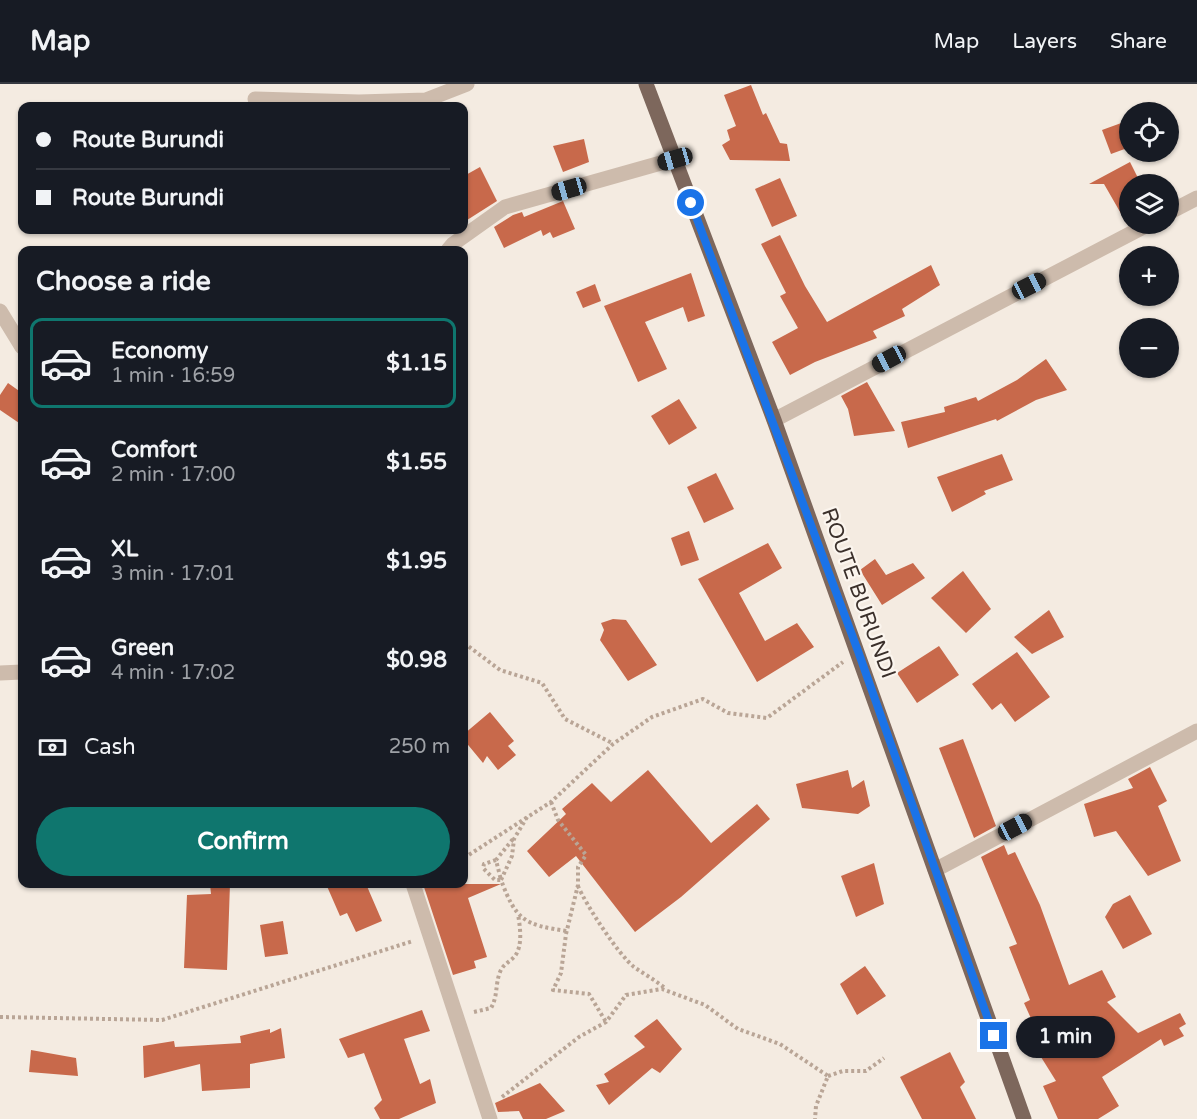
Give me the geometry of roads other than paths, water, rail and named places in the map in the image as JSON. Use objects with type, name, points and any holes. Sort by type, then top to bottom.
[{"type":"main road","name":"ROUTE BURUNDI","points":[[646,84],[774,420],[1024,1119]]},
{"type":"street","points":[[255,99],[359,102],[426,100],[467,84]]},
{"type":"street","points":[[468,233],[505,207],[675,159]]},
{"type":"street","points":[[1179,207],[1197,198]]},
{"type":"street","points":[[451,246],[467,234]]},
{"type":"street","points":[[774,420],[1130,234]]},
{"type":"street","points":[[0,311],[18,340]]},
{"type":"street","points":[[0,673],[18,672]]},
{"type":"street","points":[[935,870],[1197,731]]},
{"type":"street","points":[[414,888],[428,936],[456,1010],[489,1114]]}]
